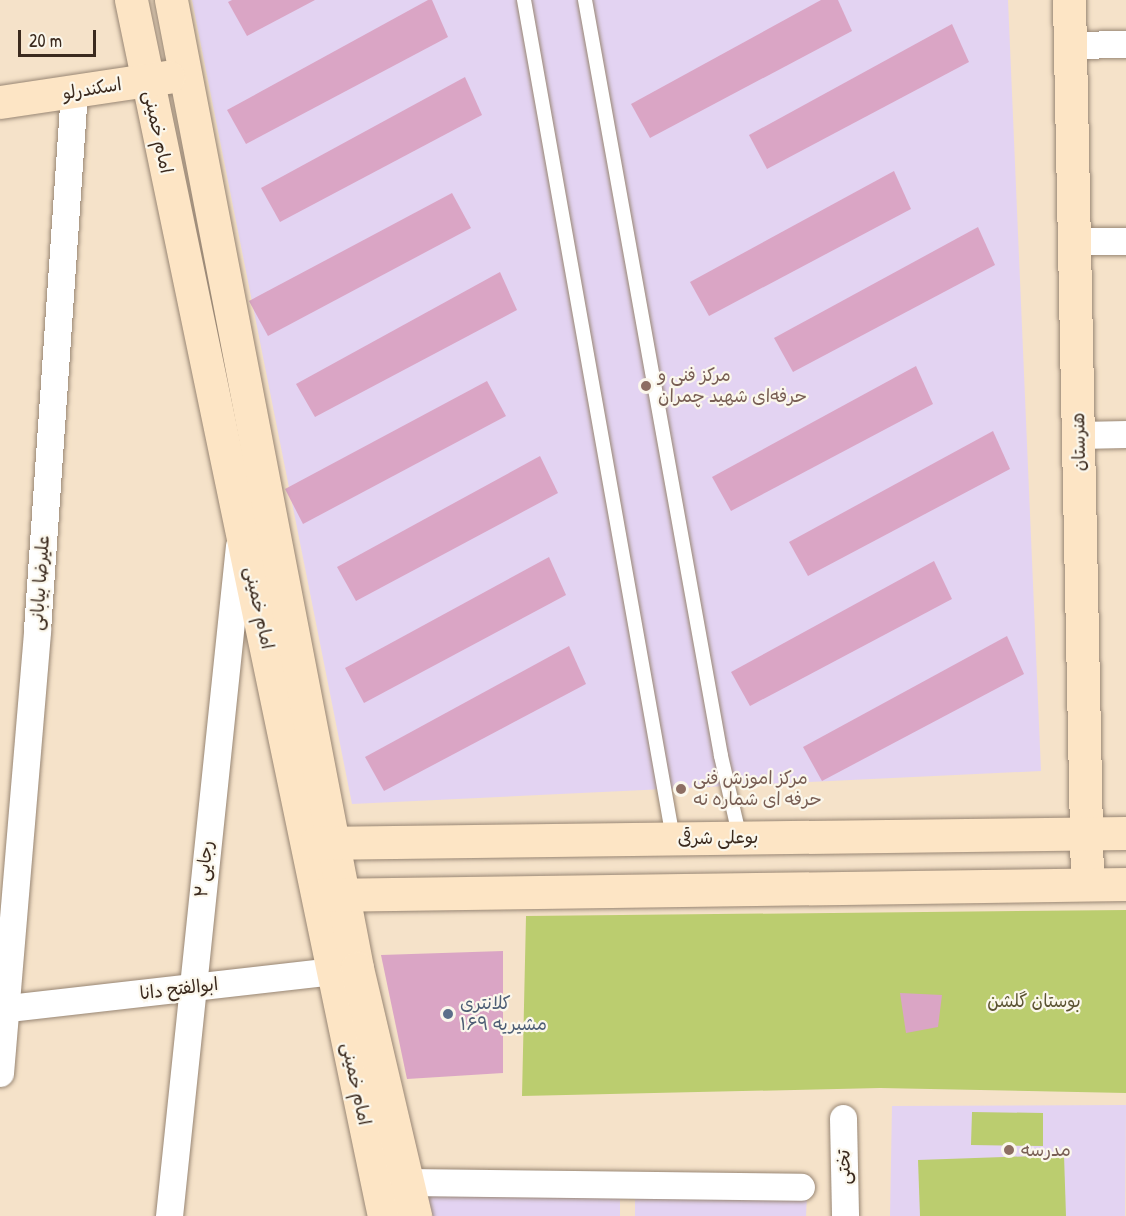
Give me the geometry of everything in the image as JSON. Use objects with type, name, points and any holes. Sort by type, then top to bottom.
[{"type":"main road","name":"امام خمینی","points":[[131,0],[241,523],[322,843]]},
{"type":"main road","name":"امام خمینی","points":[[171,0],[386,1201],[415,1216]]},
{"type":"main road","name":"هنرستان","points":[[1069,0],[1088,884]]},
{"type":"main road","name":"اسکندرلو","points":[[0,102],[184,74]]},
{"type":"main road","name":"بوعلی شرقی","points":[[322,843],[1126,833]]},
{"type":"main road","points":[[330,895],[1126,884]]},
{"type":"street","points":[[1070,45],[1126,44]]},
{"type":"street","name":"علیرضا بیابانی","points":[[0,1073],[74,92]]},
{"type":"street","points":[[1075,241],[1126,241]]},
{"type":"street","points":[[1079,435],[1126,434]]},
{"type":"street","name":"رجایی ۲","points":[[168,1216],[241,523]]},
{"type":"street","name":"ابوالفتح دانا","points":[[4,1009],[345,970]]},
{"type":"street","name":"تختی","points":[[843,1118],[845,1216]]},
{"type":"street","points":[[386,1201],[801,1186]]},
{"type":"lane","points":[[524,0],[673,838]]},
{"type":"lane","points":[[585,0],[721,756],[740,837]]},
{"type":"shaded area","name":"مرکز فنی و حرفه‌ای شهید چمران","points":[[192,0],[1008,0],[1041,771],[352,804]]},
{"type":"shaded area","name":"مدرسه","points":[[1126,1105],[1125,1216],[890,1216],[892,1106]]},
{"type":"shaded area","points":[[425,1190],[620,1198],[620,1216],[430,1216]]},
{"type":"shaded area","points":[[807,1195],[806,1216],[635,1216],[635,1196]]},
{"type":"green space","name":"بوستان گلشن","points":[[1126,910],[1126,1093],[880,1088],[522,1096],[526,916]]},
{"type":"green space","points":[[972,1112],[1043,1113],[1043,1146],[971,1145]]},
{"type":"green space","points":[[1064,1155],[1066,1216],[920,1216],[918,1160]]},
{"type":"building","points":[[232,0],[315,0],[247,36],[228,2]]},
{"type":"building","points":[[428,0],[432,0],[448,37],[246,144],[227,110]]},
{"type":"building","points":[[821,0],[838,0],[852,31],[650,138],[631,104]]},
{"type":"building","points":[[952,24],[969,62],[767,169],[749,135]]},
{"type":"building","points":[[465,77],[482,115],[280,222],[261,188]]},
{"type":"building","points":[[894,171],[911,209],[709,316],[690,282]]},
{"type":"building","points":[[452,193],[471,228],[268,336],[249,301]]},
{"type":"building","points":[[978,227],[995,265],[793,372],[774,338]]},
{"type":"building","points":[[500,272],[517,310],[315,417],[296,384]]},
{"type":"building","points":[[916,366],[933,404],[731,511],[712,477]]},
{"type":"building","points":[[487,381],[506,416],[303,524],[285,489]]},
{"type":"building","points":[[993,431],[1010,469],[808,576],[789,542]]},
{"type":"building","points":[[540,456],[558,493],[356,601],[337,567]]},
{"type":"building","points":[[549,557],[566,595],[364,703],[345,668]]},
{"type":"building","points":[[934,561],[952,599],[750,706],[731,672]]},
{"type":"building","points":[[1007,636],[1024,674],[822,781],[803,747]]},
{"type":"building","points":[[569,646],[586,684],[384,791],[365,757]]},
{"type":"building","name":"کلانتری ۱۶۹ مشیریه","points":[[503,951],[503,1073],[407,1079],[381,955]]},
{"type":"building","points":[[900,993],[942,995],[938,1027],[906,1033]]},
{"type":"place","name":"مرکز فنی و حرفه‌ای شهید چمران","points":[[646,386]]},
{"type":"place","name":"مرکز اموزش فنی حرفه ای شماره نه","points":[[681,789]]},
{"type":"place","name":"کلانتری ۱۶۹ مشیریه","points":[[448,1014]]},
{"type":"place","name":"مدرسه","points":[[1009,1150]]}]
